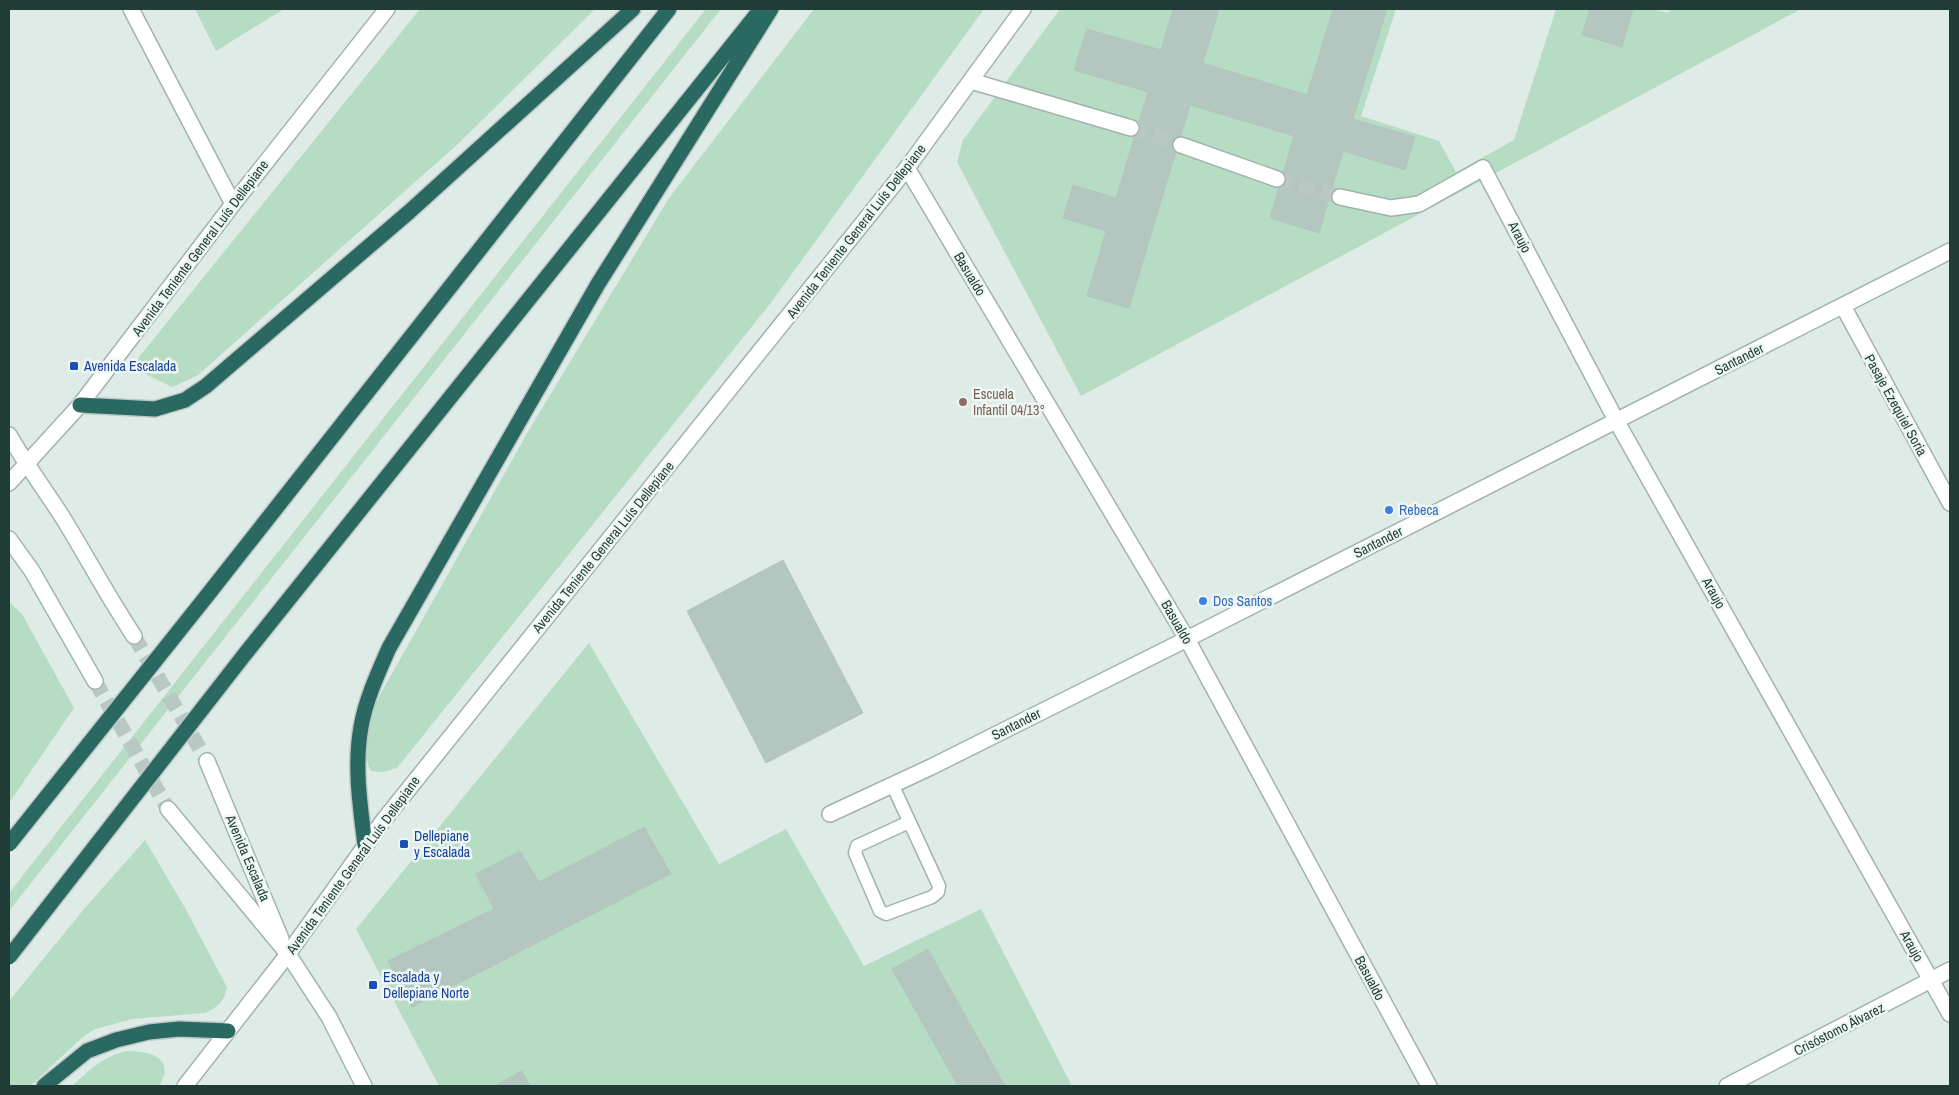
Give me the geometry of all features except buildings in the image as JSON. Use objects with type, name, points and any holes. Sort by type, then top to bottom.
[{"type":"highway","points":[[80,405],[155,409],[185,400],[206,386],[409,212],[633,9]]},
{"type":"highway","points":[[9,844],[669,9]]},
{"type":"highway","points":[[9,957],[245,654],[761,9]]},
{"type":"highway","points":[[365,844],[358,792],[358,754],[361,726],[372,687],[389,648],[598,284],[771,9]]},
{"type":"highway","points":[[44,1086],[87,1051],[116,1040],[149,1032],[179,1029],[228,1031]]},
{"type":"street","points":[[131,9],[232,204]]},
{"type":"street","name":"Avenida Teniente General Luís Dellepiane","points":[[9,483],[80,405],[232,204],[387,9]]},
{"type":"street","name":"Avenida Teniente General Luís Dellepiane","points":[[185,1086],[288,954],[365,844],[908,168],[1022,9]]},
{"type":"street","points":[[971,81],[1131,128]]},
{"type":"street","points":[[1182,145],[1277,179]]},
{"type":"street","name":"Basualdo","points":[[908,168],[1187,639],[1429,1086]]},
{"type":"street","name":"Araujo","points":[[1340,197],[1391,208],[1419,204],[1483,168],[1618,422],[1950,1014]]},
{"type":"street","name":"Santander","points":[[830,814],[940,762],[1187,639],[1618,422],[1950,251]]},
{"type":"street","name":"Pasaje Ezequiel Soria","points":[[1843,306],[1950,503]]},
{"type":"street","points":[[9,434],[26,465],[62,517],[108,598],[134,636]]},
{"type":"street","points":[[9,539],[32,570],[95,681]]},
{"type":"street","name":"Avenida Escalada","points":[[207,761],[288,954]]},
{"type":"street","name":"Avenida Escalada","points":[[168,809],[288,954],[329,1017],[364,1086]]},
{"type":"street","name":"Crisóstomo Álvarez","points":[[1727,1086],[1950,970]]},
{"type":"lane","points":[[892,784],[939,886],[938,892],[932,898],[886,914],[880,911],[855,854],[856,849],[857,846],[909,822]]},
{"type":"green space","points":[[195,9],[284,9],[216,51]]},
{"type":"green space","points":[[420,9],[595,9],[459,143],[197,376],[172,387],[131,367]]},
{"type":"green space","points":[[706,9],[721,9],[9,911],[9,893]]},
{"type":"green space","points":[[814,9],[984,9],[770,304],[397,768],[383,772],[371,771],[365,748],[371,711],[529,430],[669,198]]},
{"type":"green space","points":[[1060,9],[1173,9],[1161,50],[1087,29],[1075,70],[1148,92],[1116,198],[1063,218],[1106,231],[1087,296],[1129,308],[1190,105],[1294,136],[1319,233],[1343,151],[1405,170],[1415,137],[1353,119],[1387,9],[1396,9],[1361,116],[1439,141],[1456,172],[1514,140],[1556,9],[1590,9],[1582,35],[1622,47],[1633,9],[1654,9],[1668,13],[1670,9],[1801,9],[1081,396],[957,162],[963,140]]},
{"type":"green space","points":[[1219,9],[1333,9],[1307,95],[1203,63]]},
{"type":"green space","points":[[9,602],[22,614],[74,708],[9,803]]},
{"type":"green space","points":[[589,643],[719,864],[786,829],[864,966],[981,909],[1072,1086],[1005,1086],[928,949],[893,969],[958,1086],[530,1086],[522,1071],[494,1086],[439,1086],[356,929]],"holes":[[[643,827],[670,875],[412,1006],[388,961],[494,909],[476,874],[520,851],[539,882]]]},
{"type":"green space","points":[[145,840],[184,906],[227,987],[222,1000],[216,1007],[204,1013],[133,1019],[95,1029],[83,1037],[30,1086],[9,1086],[9,1001],[84,909]]},
{"type":"green space","points":[[126,1051],[151,1054],[163,1062],[165,1068],[164,1076],[159,1086],[72,1086],[103,1060]]},
{"type":"tunnel","points":[[1131,128],[1181,145]]},
{"type":"tunnel","points":[[1277,179],[1340,197]]},
{"type":"tunnel","points":[[134,636],[207,761]]},
{"type":"tunnel","points":[[95,681],[168,809]]},
{"type":"place","name":"Avenida Escalada","points":[[74,366]]},
{"type":"place","name":"Escuela Infantil 04/13°","points":[[963,402]]},
{"type":"place","name":"Rebeca","points":[[1389,510]]},
{"type":"place","name":"Dos Santos","points":[[1203,601]]},
{"type":"place","name":"Dellepiane y Escalada","points":[[404,844]]},
{"type":"place","name":"Escalada y Dellepiane Norte","points":[[373,985]]}]
